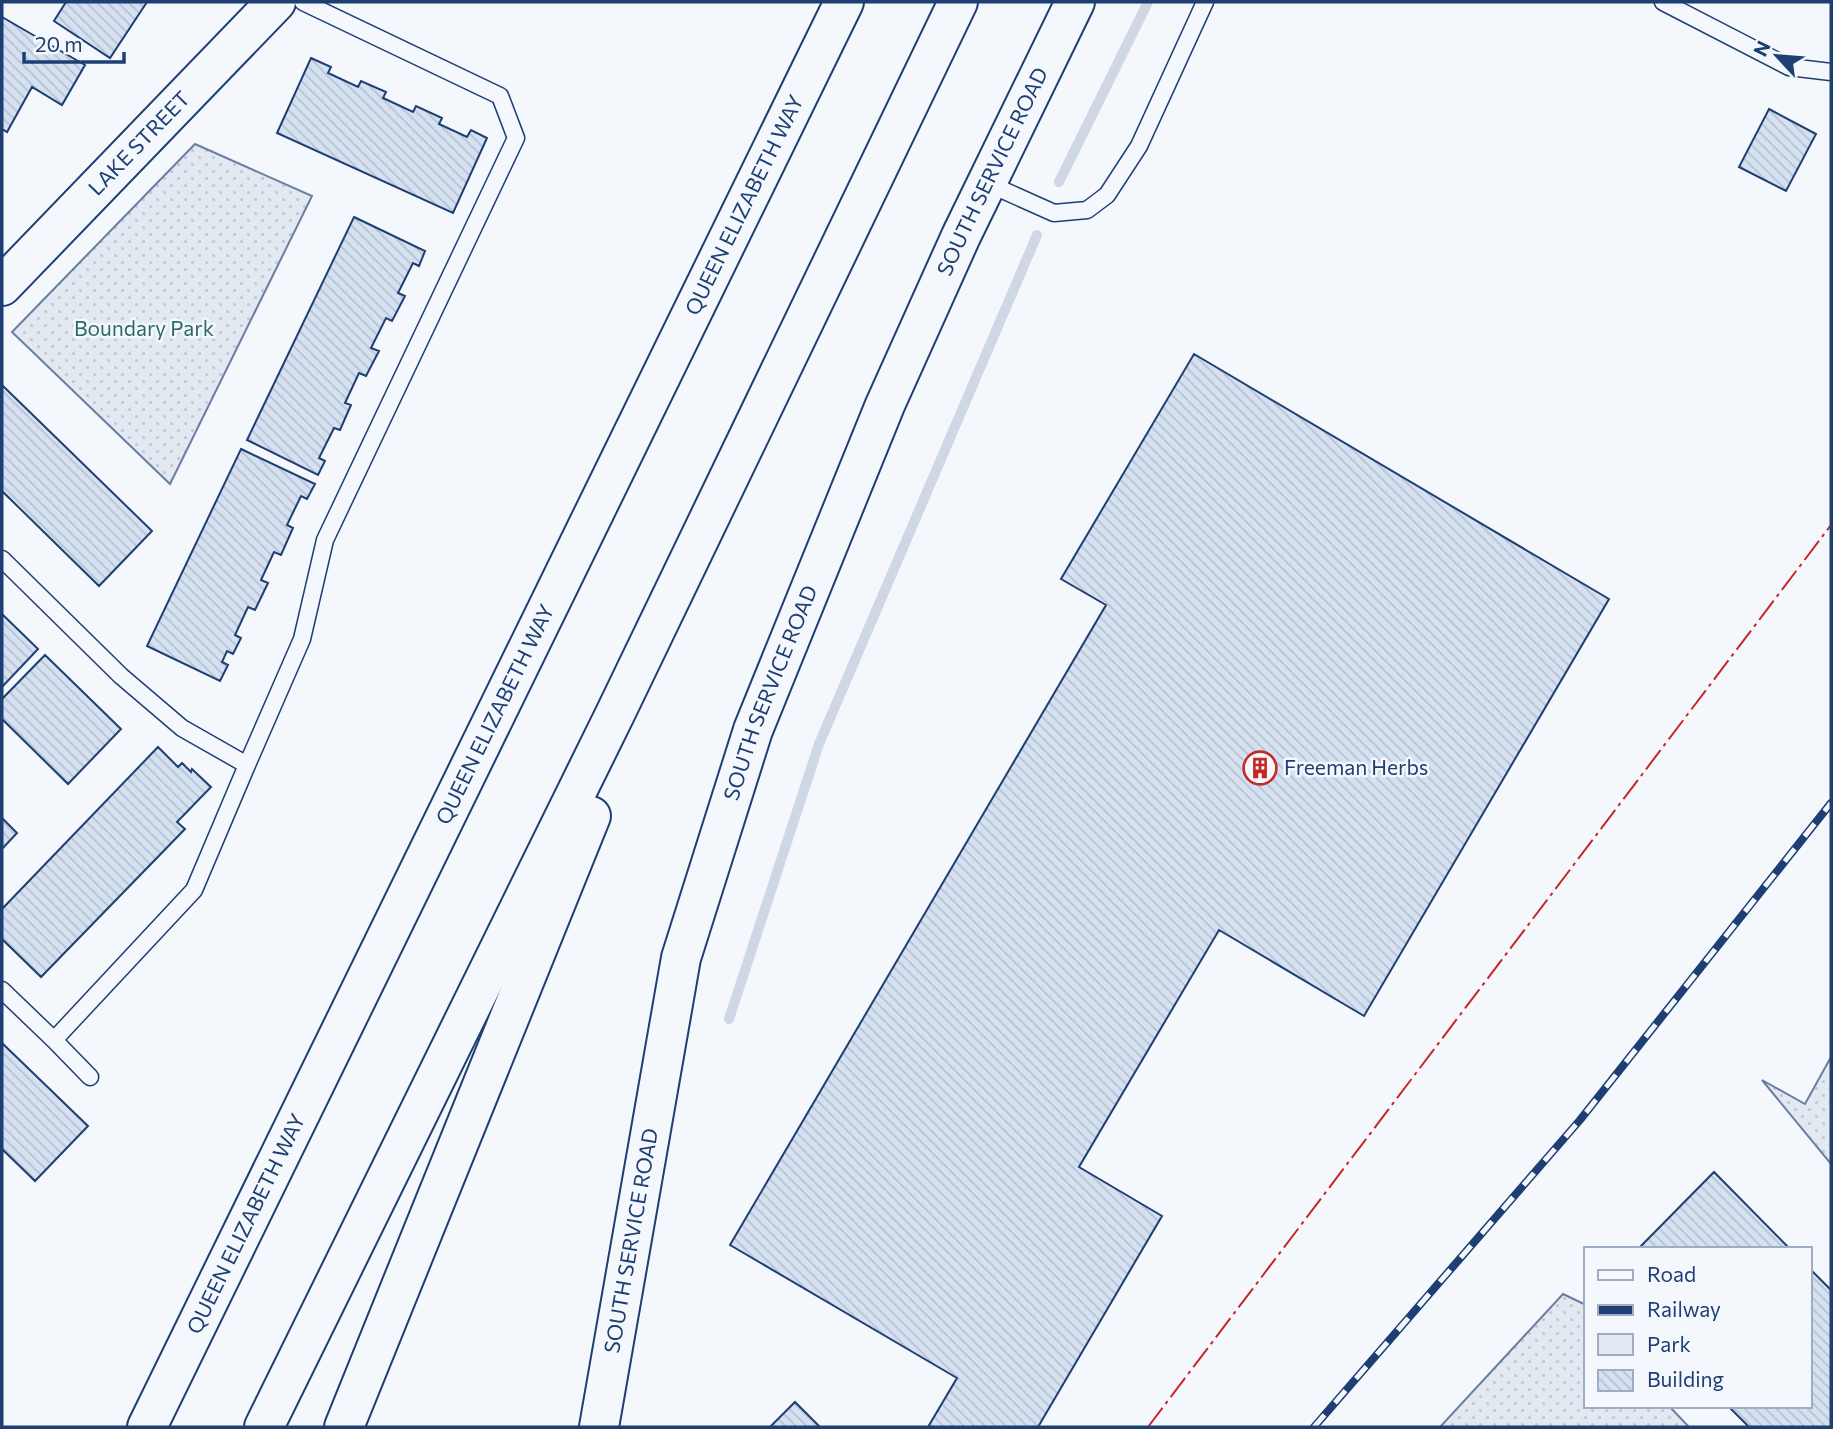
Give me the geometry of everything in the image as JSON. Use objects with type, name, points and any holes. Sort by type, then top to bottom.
[{"type":"main road","name":"LAKE STREET","points":[[2,286],[276,2]]},
{"type":"main road","name":"QUEEN ELIZABETH WAY","points":[[147,1427],[844,2]]},
{"type":"main road","points":[[264,1427],[621,701],[958,2]]},
{"type":"main road","name":"SOUTH SERVICE ROAD","points":[[599,1427],[681,958],[758,717],[885,405],[987,183],[1075,2]]},
{"type":"main road","points":[[344,1427],[734,463]]},
{"type":"lane","points":[[54,1040],[194,890],[302,639],[325,540],[516,138],[500,96],[303,2]]},
{"type":"lane","points":[[987,183],[1054,213],[1087,210],[1107,195],[1139,146],[1205,2]]},
{"type":"lane","points":[[1662,2],[1789,67],[1831,72]]},
{"type":"lane","points":[[2,559],[121,676],[182,728],[247,765]]},
{"type":"lane","points":[[2,990],[90,1077]]},
{"type":"green space","name":"Boundary Park","points":[[195,144],[312,196],[170,484],[12,332]]},
{"type":"green space","points":[[1831,1057],[1831,1164],[1762,1080],[1805,1104]]},
{"type":"green space","points":[[1563,1294],[1584,1304],[1584,1408],[1671,1408],[1689,1427],[1440,1427]]},
{"type":"building","points":[[66,2],[147,2],[110,58],[54,21]]},
{"type":"building","points":[[2,17],[85,65],[62,105],[32,87],[7,132],[2,129]]},
{"type":"building","points":[[311,58],[331,67],[328,73],[358,87],[361,81],[386,92],[383,98],[413,112],[416,106],[442,118],[439,124],[467,137],[471,130],[487,138],[453,213],[277,133]]},
{"type":"building","points":[[1769,109],[1816,134],[1786,191],[1739,167]]},
{"type":"building","points":[[354,217],[425,251],[419,266],[413,263],[398,293],[405,296],[392,321],[386,318],[371,348],[379,351],[366,376],[359,373],[345,403],[351,405],[340,430],[334,428],[319,458],[325,461],[318,475],[247,440]]},
{"type":"building","name":"Freeman Herbs","points":[[1194,354],[1609,599],[1364,1016],[1219,930],[1079,1167],[1162,1216],[1038,1427],[928,1427],[957,1378],[730,1245],[1106,605],[1061,579]]},
{"type":"building","points":[[2,385],[152,531],[99,586],[2,491]]},
{"type":"building","points":[[241,449],[315,484],[307,499],[301,496],[287,525],[293,528],[281,555],[274,552],[261,580],[268,583],[255,610],[248,607],[235,635],[241,638],[233,654],[227,651],[222,662],[228,665],[220,681],[147,646]]},
{"type":"building","points":[[2,614],[38,649],[2,687]]},
{"type":"building","points":[[45,655],[121,729],[68,784],[2,719],[2,699]]},
{"type":"building","points":[[158,747],[178,767],[182,763],[191,772],[192,769],[211,787],[177,822],[185,829],[41,977],[2,939],[2,909]]},
{"type":"building","points":[[2,818],[17,833],[2,849]]},
{"type":"building","points":[[2,1043],[88,1126],[35,1181],[2,1149]]},
{"type":"building","points":[[1714,1172],[1788,1247],[1640,1247]]},
{"type":"building","points":[[1812,1271],[1831,1290],[1831,1427],[1749,1427],[1730,1408],[1812,1408]]},
{"type":"building","points":[[795,1402],[820,1427],[770,1427]]},
{"type":"waterway","points":[[1059,182],[1148,2]]},
{"type":"waterway","points":[[729,1019],[819,744],[1037,235]]},
{"type":"railway","points":[[1314,1427],[1580,1120],[1831,803]]},
{"type":"power","points":[[1148,1427],[1831,525]]},
{"type":"place","name":"Freeman Herbs","points":[[1260,768]]}]
